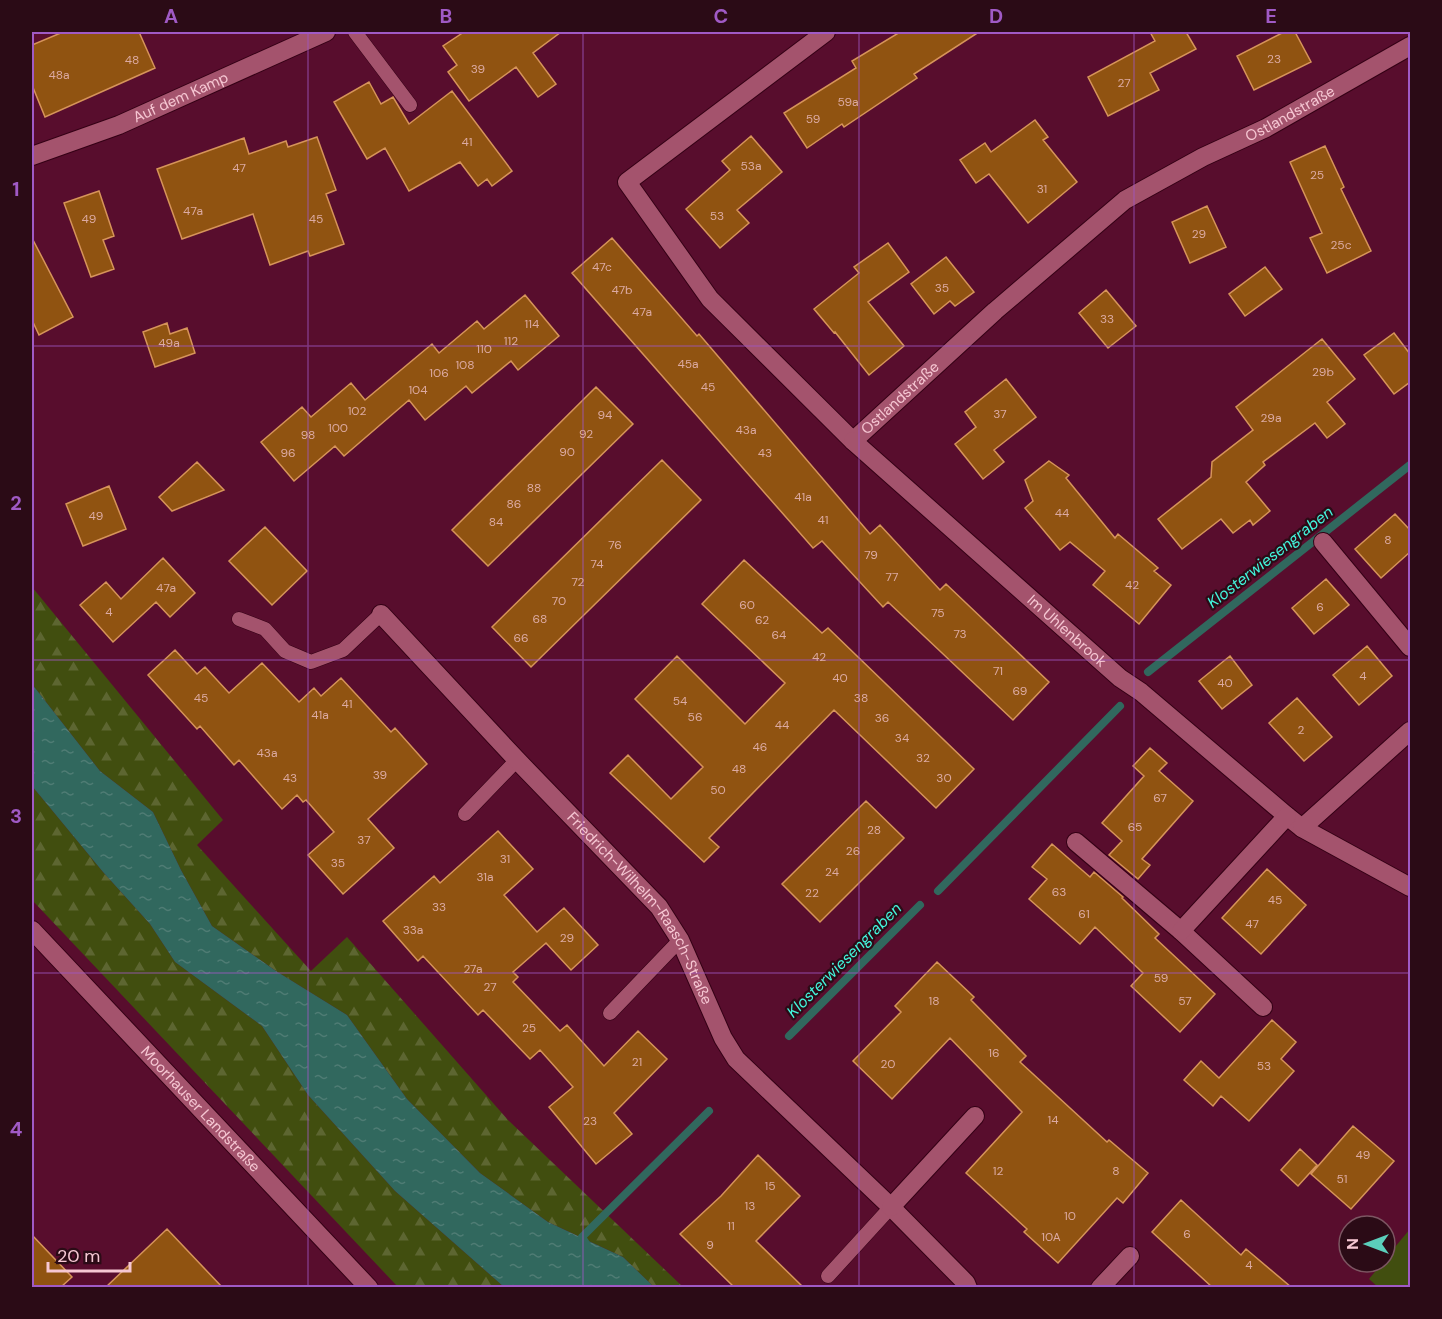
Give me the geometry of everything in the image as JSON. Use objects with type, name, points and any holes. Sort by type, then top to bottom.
[{"type":"street","name":"Auf dem Kamp","points":[[32,156],[119,125],[326,32]]},
{"type":"street","name":"Ostlandstraße","points":[[826,32],[627,182],[710,299],[853,441],[995,311],[1125,200],[1203,157],[1266,128],[1410,46]]},
{"type":"street","name":"Im Uhlenbrook","points":[[853,441],[1120,678],[1141,692],[1287,816],[1302,828],[1410,887]]},
{"type":"street","points":[[1323,542],[1410,647]]},
{"type":"street","name":"Friedrich-Wilhelm-Raasch-Straße","points":[[381,614],[658,907],[680,939],[723,1038],[736,1059],[891,1207],[966,1282],[968,1287]]},
{"type":"street","points":[[1302,828],[1410,731]]},
{"type":"street","points":[[1180,931],[1287,816]]},
{"type":"street","points":[[1076,842],[1180,931],[1263,1007]]},
{"type":"street","name":"Moorhauser Landstraße","points":[[32,930],[369,1287]]},
{"type":"street","points":[[891,1207],[975,1116]]},
{"type":"street","points":[[1100,1287],[1130,1256]]},
{"type":"lane","points":[[355,32],[410,105]]},
{"type":"lane","points":[[239,619],[265,628],[285,651],[311,662],[343,650],[381,614]]},
{"type":"lane","points":[[465,814],[517,760]]},
{"type":"lane","points":[[610,1013],[680,939]]},
{"type":"lane","points":[[828,1276],[891,1207]]},
{"type":"green space","points":[[32,587],[223,820],[197,845],[311,971],[347,937],[508,1120],[683,1287],[654,1287],[623,1257],[548,1222],[480,1173],[407,1099],[347,1015],[276,971],[212,926],[153,812],[100,771],[32,684]]},
{"type":"green space","points":[[32,786],[103,872],[150,924],[175,962],[262,1026],[308,1095],[395,1191],[504,1287],[398,1287],[32,900]]},
{"type":"green space","points":[[1410,1229],[1410,1287],[1378,1287],[1369,1279],[1373,1274],[1397,1274],[1397,1245]]},
{"type":"water","points":[[32,684],[100,771],[153,812],[212,926],[276,971],[347,1015],[407,1099],[480,1173],[548,1222],[623,1257],[654,1287],[504,1287],[395,1191],[308,1095],[262,1026],[175,962],[150,924],[103,872],[32,786]]},
{"type":"building","points":[[63,32],[139,32],[155,68],[45,117],[32,85],[32,45]]},
{"type":"building","points":[[464,32],[561,32],[533,53],[556,84],[538,97],[516,67],[469,101],[448,72],[457,65],[443,46]]},
{"type":"building","points":[[900,32],[979,32],[914,74],[917,78],[844,127],[842,124],[807,148],[784,113],[856,68],[852,61]]},
{"type":"building","points":[[1150,32],[1186,32],[1196,49],[1150,73],[1159,90],[1108,116],[1088,77],[1155,41]]},
{"type":"building","points":[[1284,32],[1295,32],[1311,62],[1254,90],[1237,56]]},
{"type":"building","points":[[369,82],[381,104],[393,97],[409,124],[452,91],[512,171],[492,186],[487,179],[478,186],[460,162],[409,191],[385,148],[367,159],[334,102]]},
{"type":"building","points":[[1035,120],[1048,137],[1043,140],[1077,182],[1028,223],[989,174],[976,183],[960,160],[985,143],[991,152]]},
{"type":"building","points":[[751,136],[782,172],[737,210],[749,223],[720,248],[686,209],[730,170],[722,161]]},
{"type":"building","points":[[317,137],[336,190],[326,194],[344,244],[310,256],[308,251],[270,265],[253,214],[182,239],[157,169],[244,138],[249,154],[286,141],[288,147]]},
{"type":"building","points":[[1325,146],[1344,187],[1341,189],[1371,251],[1327,273],[1310,238],[1322,233],[1290,162]]},
{"type":"building","points":[[99,191],[114,236],[103,240],[114,269],[91,277],[64,203]]},
{"type":"building","points":[[1207,206],[1226,247],[1190,263],[1172,222]]},
{"type":"building","points":[[32,238],[73,317],[39,335],[32,320]]},
{"type":"building","points":[[612,238],[697,336],[699,334],[870,534],[880,525],[940,590],[946,584],[1049,682],[1013,720],[888,602],[883,607],[822,541],[813,548],[572,273]]},
{"type":"building","points":[[888,243],[909,272],[868,302],[904,346],[869,375],[814,309],[859,273],[854,267]]},
{"type":"building","points":[[946,257],[974,292],[955,306],[950,301],[934,314],[911,284]]},
{"type":"building","points":[[1265,267],[1282,289],[1245,316],[1229,294]]},
{"type":"building","points":[[1106,290],[1136,326],[1108,348],[1079,313]]},
{"type":"building","points":[[525,295],[559,336],[518,370],[511,361],[472,393],[466,386],[425,420],[409,400],[344,456],[335,446],[294,481],[261,442],[302,407],[311,417],[351,383],[365,400],[432,344],[439,353],[477,321],[484,329]]},
{"type":"building","points":[[167,323],[170,334],[187,328],[195,353],[155,367],[143,332]]},
{"type":"building","points":[[1394,333],[1410,354],[1410,382],[1394,394],[1364,355]]},
{"type":"building","points":[[1322,339],[1355,379],[1327,402],[1345,424],[1327,438],[1315,423],[1263,462],[1265,465],[1246,482],[1270,511],[1253,525],[1250,520],[1233,533],[1221,519],[1182,549],[1158,519],[1211,477],[1212,462],[1253,430],[1236,407]]},
{"type":"building","points":[[1006,379],[1036,417],[994,450],[1004,462],[983,479],[955,444],[976,427],[965,412]]},
{"type":"building","points":[[596,387],[633,424],[488,566],[452,530]]},
{"type":"building","points":[[662,460],[701,500],[531,667],[492,627]]},
{"type":"building","points":[[1049,461],[1069,475],[1066,478],[1115,538],[1118,534],[1158,568],[1154,571],[1171,585],[1139,624],[1093,585],[1105,571],[1070,542],[1060,550],[1025,508],[1033,501],[1025,480]]},
{"type":"building","points":[[197,462],[224,490],[172,511],[159,497]]},
{"type":"building","points":[[109,486],[126,529],[83,546],[66,504]]},
{"type":"building","points":[[1395,514],[1410,530],[1410,552],[1381,578],[1355,549]]},
{"type":"building","points":[[265,527],[307,571],[272,605],[229,561]]},
{"type":"building","points":[[163,558],[195,593],[170,617],[156,602],[113,642],[80,605],[106,582],[121,599]]},
{"type":"building","points":[[744,560],[822,633],[828,628],[974,769],[936,808],[834,710],[709,838],[719,847],[704,862],[610,773],[628,755],[671,799],[703,767],[635,699],[677,656],[745,724],[785,683],[702,604]]},
{"type":"building","points":[[1326,579],[1349,605],[1314,634],[1292,608]]},
{"type":"building","points":[[1367,646],[1392,676],[1359,705],[1333,675]]},
{"type":"building","points":[[175,650],[197,674],[205,667],[229,693],[262,663],[299,702],[314,688],[321,696],[341,678],[391,732],[395,728],[427,764],[368,819],[394,848],[343,894],[308,855],[334,832],[306,800],[303,802],[297,795],[282,809],[239,760],[234,765],[200,726],[197,729],[148,675]]},
{"type":"building","points":[[1230,656],[1252,685],[1222,709],[1199,681]]},
{"type":"building","points":[[1297,698],[1332,737],[1304,761],[1269,723]]},
{"type":"building","points":[[1150,748],[1167,763],[1159,771],[1193,801],[1142,859],[1150,865],[1138,879],[1109,855],[1122,841],[1102,823],[1144,776],[1133,766]]},
{"type":"building","points":[[866,801],[904,838],[820,922],[782,884]]},
{"type":"building","points":[[498,831],[533,869],[504,895],[537,932],[564,908],[598,945],[571,970],[546,943],[513,972],[518,977],[513,982],[560,1031],[567,1025],[604,1066],[638,1031],[667,1059],[614,1113],[632,1134],[596,1164],[549,1107],[573,1087],[540,1050],[530,1059],[483,1010],[478,1015],[423,956],[418,961],[383,921],[434,876],[440,883]]},
{"type":"building","points":[[1052,844],[1090,877],[1094,872],[1123,897],[1159,934],[1155,938],[1215,994],[1180,1032],[1131,986],[1143,973],[1095,927],[1080,944],[1029,899],[1047,879],[1032,867]]},
{"type":"building","points":[[1267,869],[1306,905],[1261,954],[1222,918]]},
{"type":"building","points":[[937,962],[974,997],[971,1000],[1026,1056],[1020,1062],[1107,1142],[1109,1140],[1148,1173],[1123,1203],[1117,1198],[1058,1263],[1024,1232],[1027,1229],[966,1173],[1022,1112],[950,1038],[892,1099],[853,1061],[901,1012],[895,1006]]},
{"type":"building","points":[[1272,1020],[1296,1042],[1281,1059],[1294,1071],[1249,1121],[1221,1096],[1213,1106],[1184,1080],[1201,1061],[1219,1078]]},
{"type":"building","points":[[1353,1126],[1394,1161],[1351,1209],[1311,1174]]},
{"type":"building","points":[[1300,1149],[1317,1165],[1298,1186],[1281,1170]]},
{"type":"building","points":[[758,1155],[800,1196],[756,1241],[803,1287],[734,1287],[680,1234],[721,1196]]},
{"type":"building","points":[[1181,1200],[1241,1255],[1246,1249],[1291,1287],[1212,1287],[1152,1232]]},
{"type":"building","points":[[167,1229],[222,1287],[106,1287]]},
{"type":"building","points":[[32,1235],[72,1277],[61,1287],[32,1287]]},
{"type":"waterway","name":"Klosterwiesengraben","points":[[1148,672],[1410,465]]},
{"type":"waterway","name":"Klosterwiesengraben","points":[[938,891],[1120,706]]},
{"type":"waterway","name":"Klosterwiesengraben","points":[[789,1036],[920,905]]},
{"type":"waterway","name":"Klosterwiesengraben","points":[[587,1245],[582,1237],[709,1111]]}]
